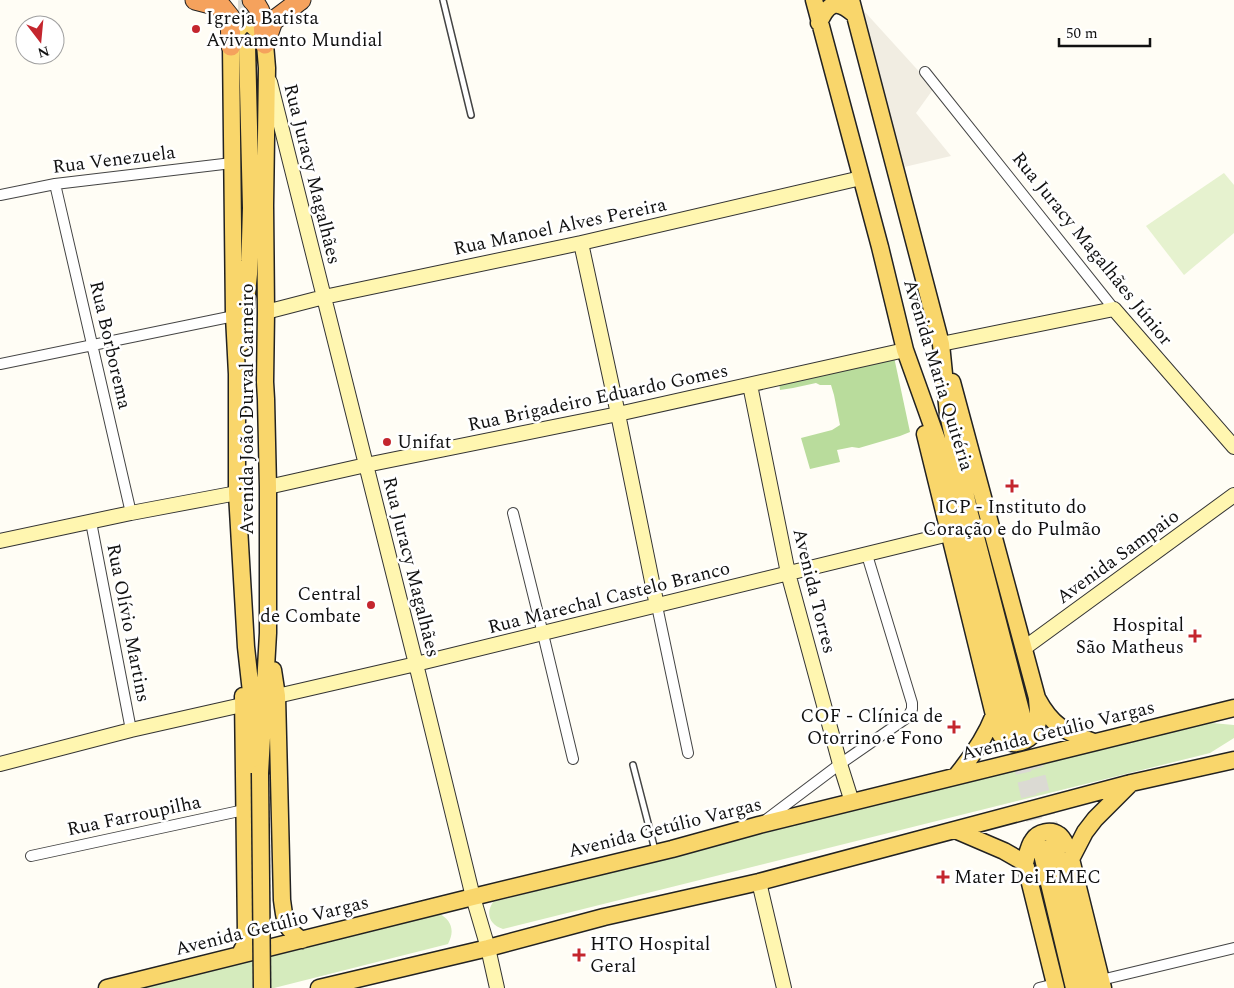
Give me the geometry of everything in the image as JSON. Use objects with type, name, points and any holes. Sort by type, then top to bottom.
[{"type":"highway","points":[[195,0],[222,7],[248,45]]},
{"type":"highway","points":[[248,45],[262,14],[260,7],[252,0]]},
{"type":"highway","points":[[248,45],[273,21],[301,0]]},
{"type":"main road","name":"Avenida Maria Quitéria","points":[[814,0],[906,352],[944,459],[1021,732],[948,414],[941,346],[853,7]]},
{"type":"main road","points":[[820,22],[824,12],[833,5],[840,4],[846,7],[853,7]]},
{"type":"main road","name":"Avenida João Durval Carneiro","points":[[248,45],[266,68],[265,371],[268,487],[268,633],[260,773],[262,988]]},
{"type":"main road","name":"Avenida João Durval Carneiro","points":[[248,45],[232,163],[234,316],[237,374],[237,493],[246,647],[260,773]]},
{"type":"main road","points":[[237,374],[245,327],[249,274],[251,198],[248,45]]},
{"type":"main road","points":[[249,274],[265,371]]},
{"type":"main road","points":[[906,352],[994,715],[1001,735],[1006,741],[1013,743],[1022,742],[1033,734],[1036,728],[1038,717],[1037,698],[958,401],[941,346]]},
{"type":"main road","points":[[268,633],[276,696],[284,920],[292,933],[302,940]]},
{"type":"main road","points":[[240,954],[244,946],[246,933],[242,705],[246,647]]},
{"type":"main road","points":[[1037,698],[1049,718],[1068,732],[1094,742]]},
{"type":"main road","name":"Avenida Getúlio Vargas","points":[[107,988],[1234,708]]},
{"type":"main road","points":[[956,776],[976,750],[994,715]]},
{"type":"main road","points":[[319,988],[488,948],[604,917],[759,882],[1131,783],[1234,760]]},
{"type":"main road","points":[[1071,859],[1085,832],[1095,819],[1131,783]]},
{"type":"main road","points":[[955,830],[977,838],[1025,863]]},
{"type":"main road","points":[[1055,986],[1025,863],[1029,846],[1033,839],[1049,831],[1057,833],[1061,837],[1071,859],[1097,986]]},
{"type":"main road","points":[[1074,988],[1047,844],[1097,986]]},
{"type":"main road","points":[[246,894],[250,902],[256,906],[266,908],[274,906],[282,900]]},
{"type":"street","name":"Rua Juracy Magalhães","points":[[266,68],[497,988]]},
{"type":"street","name":"Rua Juracy Magalhães Júnior","points":[[925,72],[1114,309],[1234,447]]},
{"type":"street","name":"Rua Venezuela","points":[[0,195],[55,184],[232,163]]},
{"type":"street","name":"Rua Manoel Alves Pereira","points":[[266,312],[324,297],[581,243],[861,178]]},
{"type":"street","name":"Rua Borborema","points":[[55,184],[131,513]]},
{"type":"street","points":[[581,243],[688,753]]},
{"type":"street","points":[[941,346],[1114,309]]},
{"type":"street","points":[[0,364],[234,316]]},
{"type":"street","name":"Rua Brigadeiro Eduardo Gomes","points":[[268,487],[906,352]]},
{"type":"street","name":"Avenida Torres","points":[[750,385],[788,573],[852,802]]},
{"type":"street","points":[[0,540],[237,493]]},
{"type":"street","name":"Avenida Sampaio","points":[[1023,648],[1234,495]]},
{"type":"street","points":[[512,513],[573,759]]},
{"type":"street","name":"Rua Olívio Martins","points":[[91,522],[131,730]]},
{"type":"street","name":"Rua Marechal Castelo Branco","points":[[276,696],[543,634],[949,534]]},
{"type":"street","points":[[759,825],[840,764],[908,718],[912,709],[912,703],[867,555]]},
{"type":"street","points":[[0,764],[131,730],[242,705]]},
{"type":"street","name":"Rua Farroupilha","points":[[31,856],[244,810]]},
{"type":"street","points":[[759,882],[784,988]]},
{"type":"street","points":[[1097,986],[1234,948]]},
{"type":"street","points":[[1039,988],[1055,986]]},
{"type":"lane","points":[[443,0],[471,115]]},
{"type":"lane","points":[[633,765],[655,853]]},
{"type":"green space","points":[[1224,173],[1234,185],[1234,233],[1184,275],[1146,226]]},
{"type":"green space","points":[[894,357],[910,432],[859,448],[852,447],[837,450],[840,462],[810,469],[801,438],[832,430],[840,425],[831,385],[816,383],[780,390],[779,382]]},
{"type":"green space","points":[[1201,722],[1234,725],[1234,738],[1210,753],[503,929],[495,925],[490,919],[489,911],[493,902]]},
{"type":"green space","points":[[438,913],[451,926],[452,930],[448,944],[274,988],[143,988]]},
{"type":"shaded area","points":[[854,0],[934,88],[916,113],[951,156],[900,168]]},
{"type":"tunnel","points":[[246,0],[247,46]]},
{"type":"tunnel","points":[[1026,730],[1054,842]]},
{"type":"tunnel","points":[[1015,734],[1040,846]]},
{"type":"place","name":"Igreja Batista Avivamento Mundial","points":[[196,29]]},
{"type":"place","name":"Unifat","points":[[387,442]]},
{"type":"place","name":"ICP - Instituto do Coração e do Pulmão","points":[[1012,486]]},
{"type":"place","name":"Central de Combate","points":[[371,605]]},
{"type":"place","name":"Hospital São Matheus","points":[[1195,636]]},
{"type":"place","name":"COF - Clínica de Otorrino e Fono","points":[[954,727]]},
{"type":"place","name":"Mater Dei EMEC","points":[[943,877]]},
{"type":"place","name":"HTO Hospital Geral","points":[[579,955]]}]
